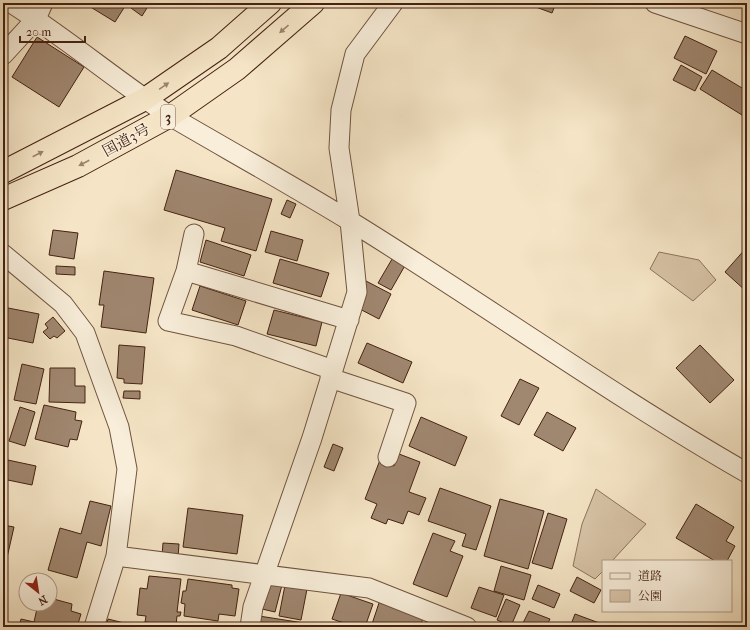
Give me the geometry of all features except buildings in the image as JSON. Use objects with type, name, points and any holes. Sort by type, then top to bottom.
[{"type":"highway","name":"国道3号","points":[[3,172],[145,99],[220,48],[270,3]]},
{"type":"highway","name":"国道3号","points":[[3,199],[78,166],[170,116],[237,69],[313,3]]},
{"type":"street","points":[[11,3],[40,11],[145,99],[170,116],[350,221],[710,452],[747,473]]},
{"type":"street","points":[[250,627],[253,607],[312,438],[357,292],[350,221],[339,148],[341,110],[355,54],[393,3]]},
{"type":"street","points":[[655,3],[747,34]]},
{"type":"street","points":[[3,55],[40,11]]},
{"type":"street","points":[[194,234],[186,271],[168,321],[236,336],[406,403],[388,457]]},
{"type":"street","points":[[3,254],[63,304],[85,332],[119,427],[127,469],[116,556],[94,627]]},
{"type":"street","points":[[186,271],[349,320]]},
{"type":"street","points":[[116,556],[368,588],[467,627]]},
{"type":"green space","points":[[659,252],[699,260],[716,280],[693,301],[650,269]]},
{"type":"green space","points":[[596,489],[646,524],[613,560],[602,560],[602,572],[595,579],[573,566],[582,524]]}]
